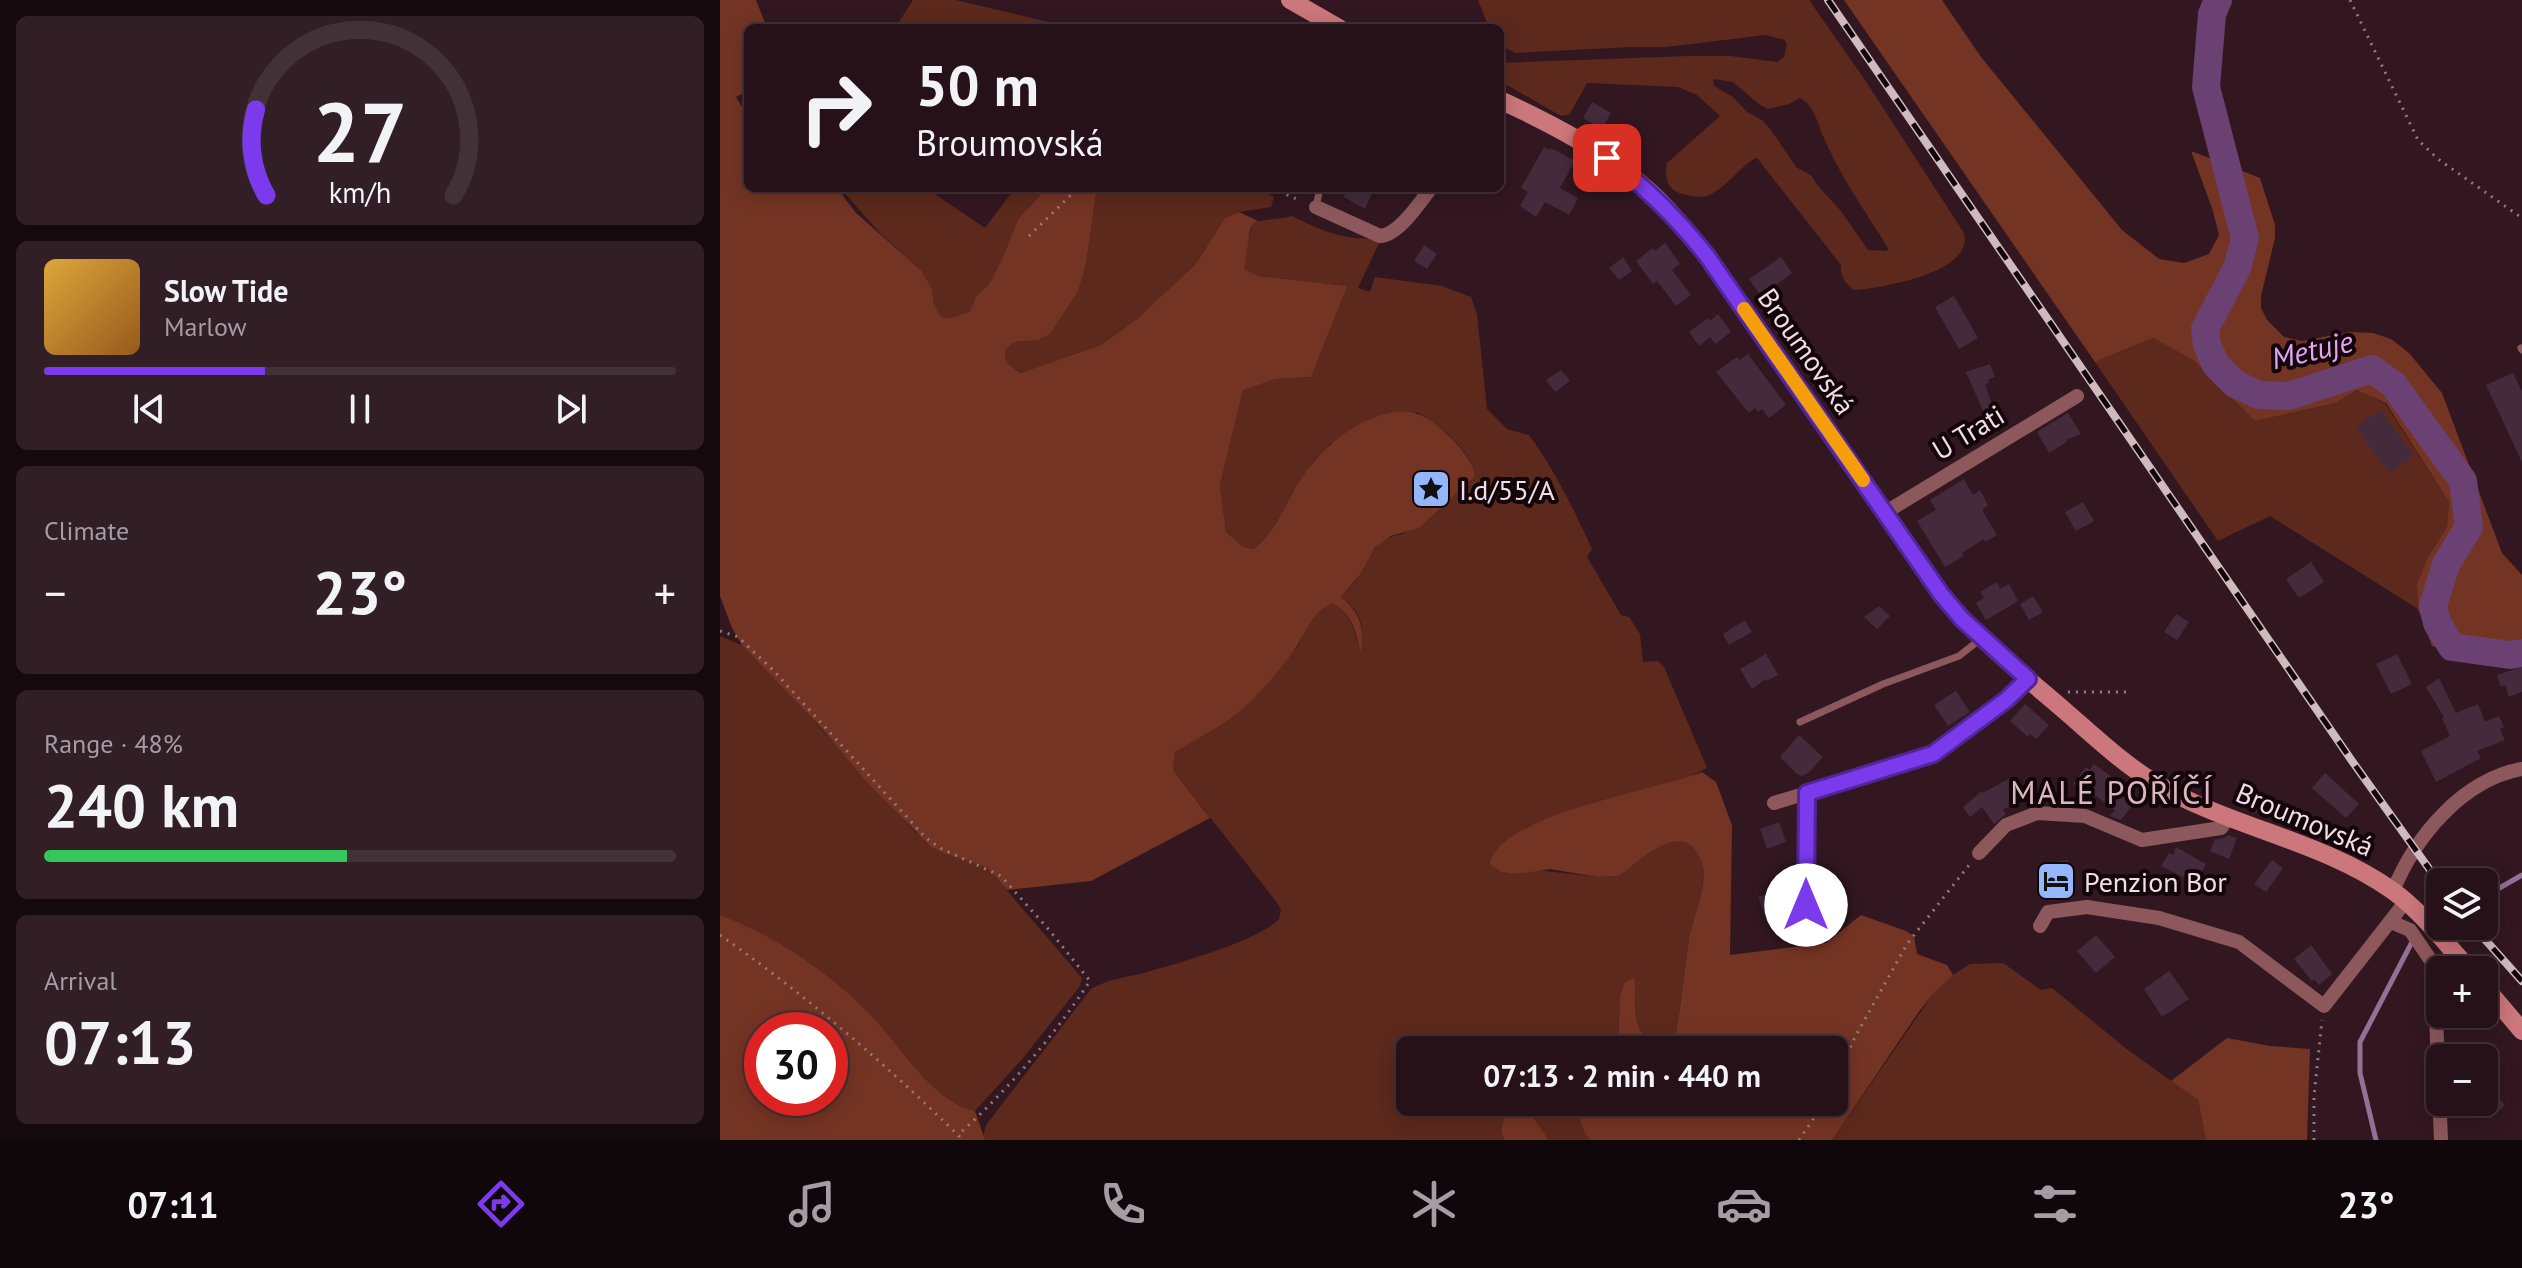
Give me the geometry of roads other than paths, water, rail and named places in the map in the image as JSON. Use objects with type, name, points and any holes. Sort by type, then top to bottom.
[{"type":"main road","points":[[1290,0],[1332,24]]},
{"type":"main road","name":"Broumovská","points":[[1504,102],[1607,158],[1666,207],[1707,256],[1941,594],[1962,619],[2028,679],[2142,775],[2176,794],[2346,863],[2399,896],[2457,956]]},
{"type":"main road","points":[[2498,1003],[2522,1031]]},
{"type":"street","points":[[1316,207],[1380,236],[1388,236],[1428,192]]},
{"type":"street","name":"U Trati","points":[[1886,512],[2077,396]]},
{"type":"street","points":[[1774,803],[1933,754],[2006,700],[2028,679]]},
{"type":"street","points":[[2040,926],[2048,912],[2087,907],[2159,918],[2239,942],[2324,1006],[2391,922],[2399,896],[2401,870],[2430,827],[2476,788],[2509,771],[2522,769]]},
{"type":"street","points":[[1806,931],[1807,793]]},
{"type":"street","points":[[1979,853],[2006,825],[2037,813],[2085,816],[2142,840],[2221,828],[2229,816]]},
{"type":"street","points":[[2391,922],[2410,930],[2434,965],[2441,1140]]},
{"type":"lane","points":[[1316,207],[1319,192]]},
{"type":"lane","points":[[1800,722],[1883,684],[1959,656],[1982,637]]},
{"type":"waterway","name":"Metuje","points":[[2218,0],[2212,14],[2206,87],[2245,238],[2237,268],[2205,329],[2207,345],[2216,365],[2235,384],[2259,395],[2289,396],[2372,369],[2394,385],[2463,481],[2469,527],[2446,564],[2433,606],[2437,623],[2452,647],[2510,655],[2522,653]]},
{"type":"waterway","points":[[2498,889],[2522,875]]},
{"type":"waterway","points":[[2376,1140],[2360,1073],[2360,1042],[2412,942]]},
{"type":"railway","points":[[1828,0],[2429,868]]},
{"type":"railway","points":[[2485,940],[2522,981]]},
{"type":"place","name":"I.d/55/A","points":[[1431,489]]},
{"type":"place","name":"Penzion Bor","points":[[2056,881]]},
{"type":"district","name":"MALÉ POŘÍČÍ","points":[[2112,792]]}]
